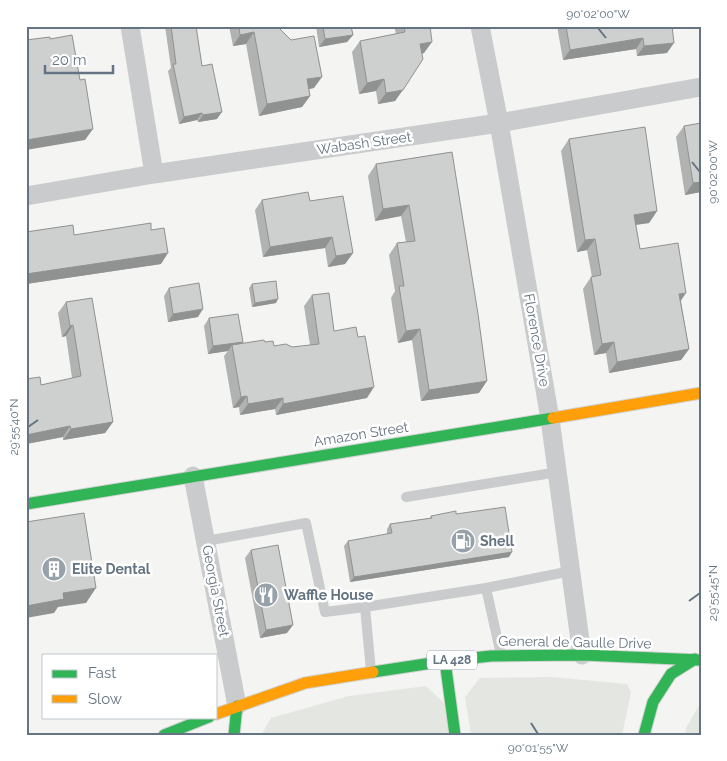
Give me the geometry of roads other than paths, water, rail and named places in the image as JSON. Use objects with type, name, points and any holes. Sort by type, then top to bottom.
[{"type":"street","points":[[130,26],[154,174]]},
{"type":"street","name":"Florence Drive","points":[[480,26],[499,123],[550,419],[582,655]]},
{"type":"street","name":"Wabash Street","points":[[26,196],[154,174],[499,123],[701,87]]},
{"type":"street","name":"Amazon Street","points":[[26,504],[701,393]]},
{"type":"street","name":"Georgia Street","points":[[193,476],[237,706]]},
{"type":"street","name":"General de Gaulle Drive","points":[[218,713],[305,683],[444,661],[501,656],[582,655],[698,660]]},
{"type":"street","points":[[644,735],[653,702],[671,674],[698,660]]},
{"type":"street","points":[[444,661],[455,735]]},
{"type":"street","points":[[234,735],[237,706]]},
{"type":"street","points":[[164,735],[206,718]]},
{"type":"lane","points":[[406,497],[558,472]]},
{"type":"lane","points":[[206,541],[306,522],[325,612],[486,588],[571,572]]},
{"type":"lane","points":[[486,588],[501,656]]},
{"type":"lane","points":[[365,607],[371,673]]},
{"type":"place","name":"Shell","points":[[463,541]]},
{"type":"place","name":"Elite Dental","points":[[54,569]]},
{"type":"place","name":"Waffle House","points":[[266,595]]}]
